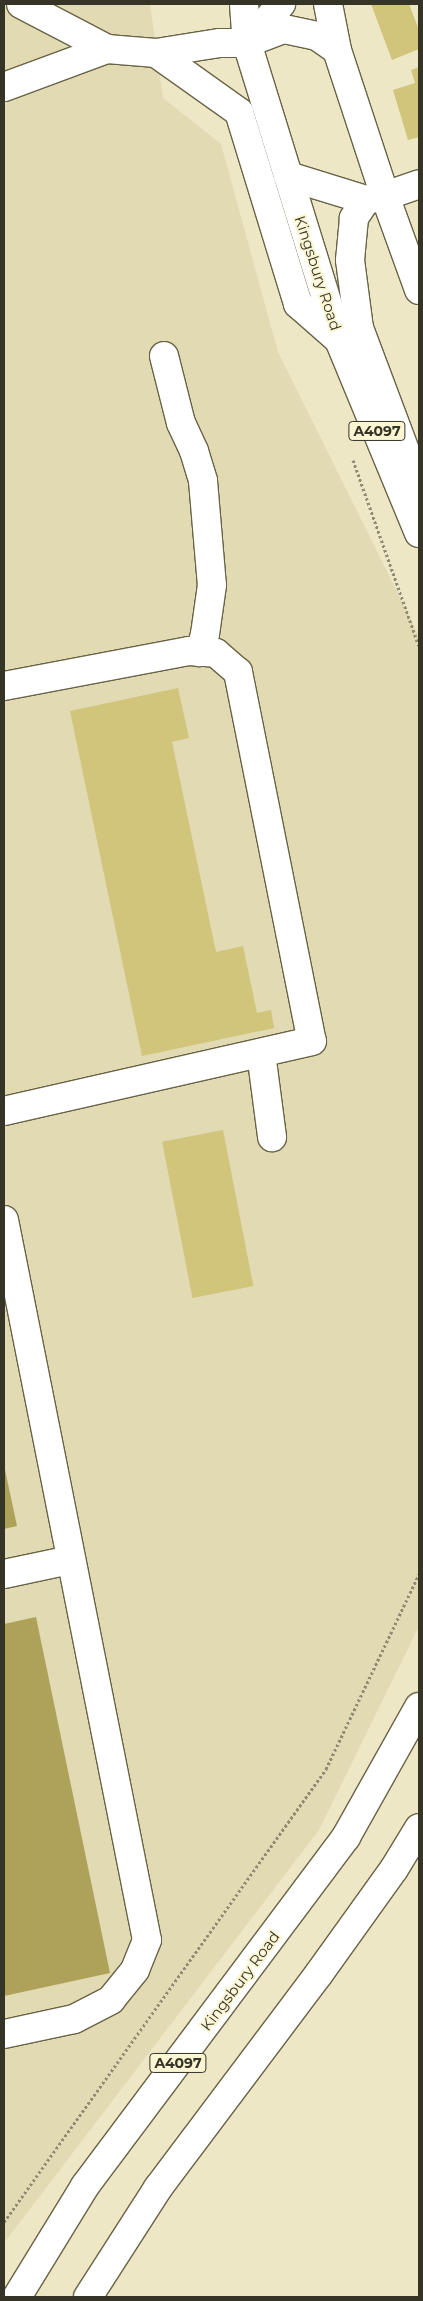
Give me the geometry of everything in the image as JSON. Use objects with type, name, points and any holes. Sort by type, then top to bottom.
[{"type":"main road","points":[[21,4],[107,49],[156,53],[220,43],[247,43],[284,29],[317,36],[337,50]]},
{"type":"main road","name":"Kingsbury Road","points":[[244,4],[247,43],[339,340],[417,528]]},
{"type":"main road","points":[[247,43],[282,4]]},
{"type":"main road","points":[[328,4],[337,50],[376,198],[419,290]]},
{"type":"main road","points":[[4,88],[107,49]]},
{"type":"main road","points":[[156,53],[239,112],[298,304],[339,340]]},
{"type":"main road","points":[[288,176],[376,198]]},
{"type":"main road","points":[[417,528],[406,453],[359,328],[350,260],[354,218],[376,198],[419,184]]},
{"type":"main road","points":[[164,356],[181,423],[194,451],[203,481],[212,585],[205,634],[200,652]]},
{"type":"main road","points":[[4,686],[189,651],[216,653],[238,672],[312,1041],[4,1111]]},
{"type":"main road","points":[[260,1053],[272,1137]]},
{"type":"main road","points":[[4,1220],[147,1940],[135,1970],[111,2000],[74,2019],[4,2034]]},
{"type":"main road","points":[[4,1574],[70,1560]]},
{"type":"main road","name":"Kingsbury Road","points":[[17,2297],[85,2186],[346,1837],[419,1706]]},
{"type":"main road","points":[[88,2297],[158,2188],[318,1975],[394,1869],[419,1828]]},
{"type":"path","points":[[350,452],[419,646]]},
{"type":"path","points":[[4,2222],[326,1769],[419,1574]]},
{"type":"shaded area","points":[[4,4],[150,4],[163,98],[221,144],[278,352],[419,636],[419,1626],[319,1830],[4,2243]]},
{"type":"shaded area","points":[[4,1465],[17,1526],[4,1529]]},
{"type":"shaded area","points":[[36,1617],[110,1973],[4,1996],[4,1624]]},
{"type":"building","points":[[371,4],[409,4],[419,30],[419,49],[392,60]]},
{"type":"building","points":[[419,67],[419,137],[408,140],[393,90],[415,83],[411,70]]},
{"type":"building","points":[[178,688],[189,738],[172,742],[216,952],[243,946],[257,1013],[271,1010],[274,1028],[142,1056],[70,711]]},
{"type":"building","points":[[223,1130],[253,1286],[192,1298],[162,1142]]}]
